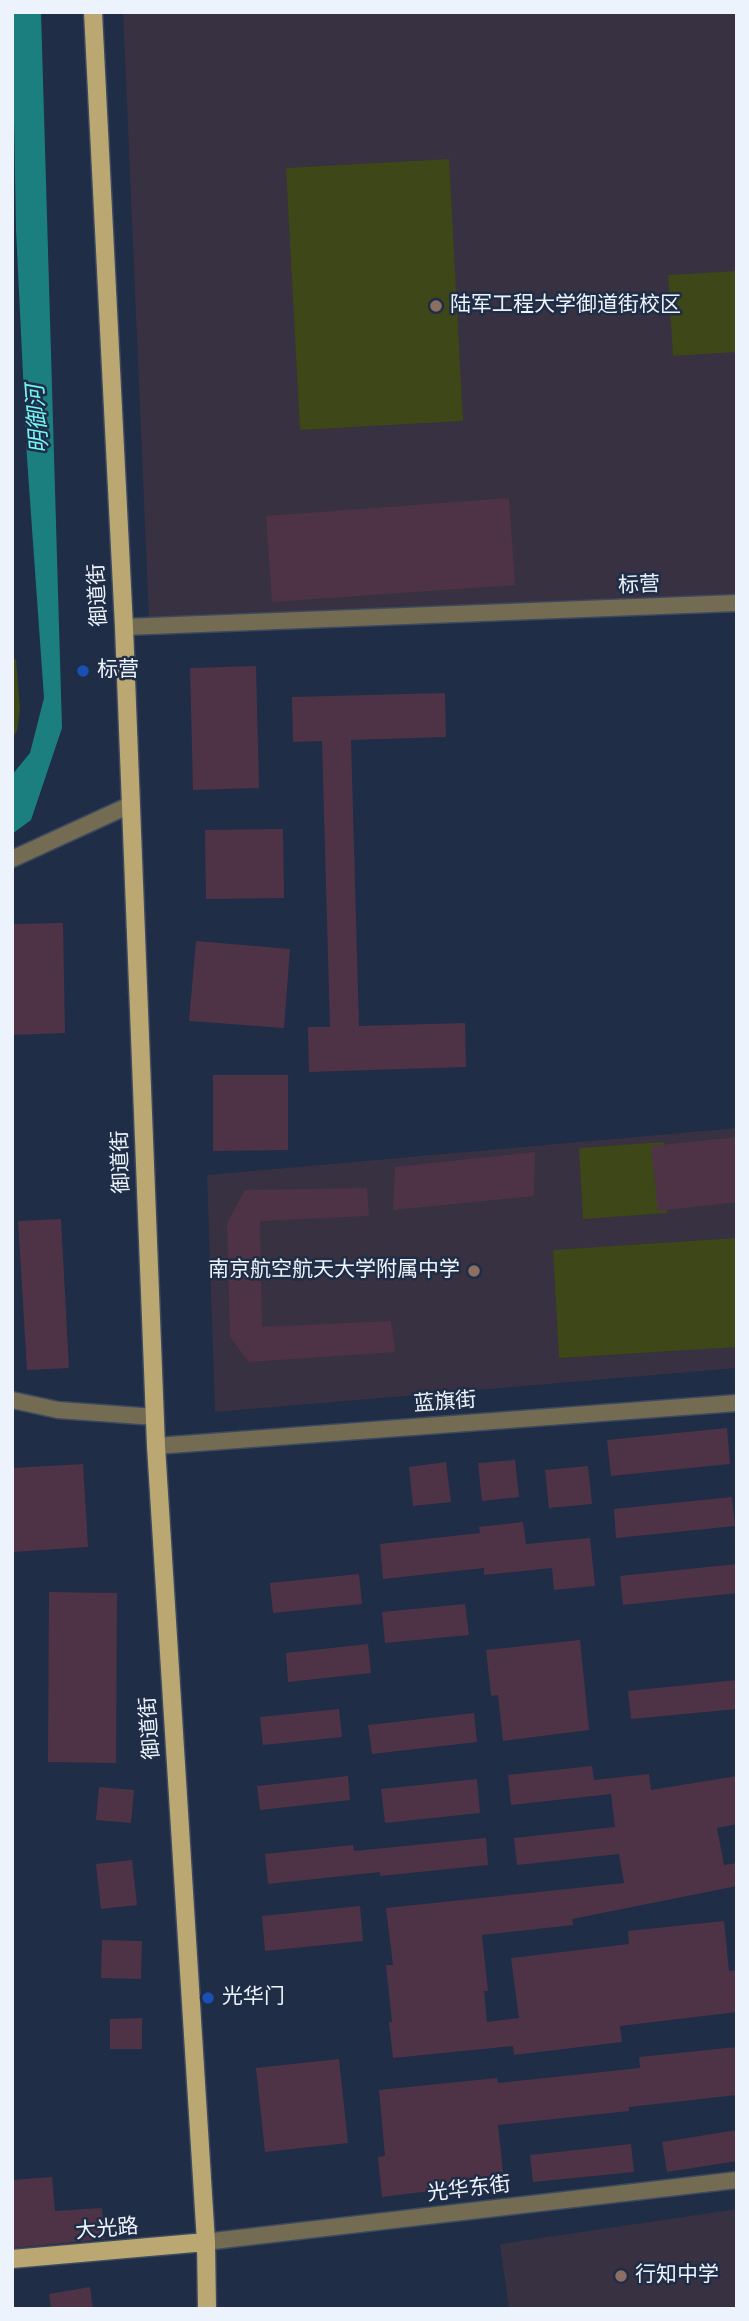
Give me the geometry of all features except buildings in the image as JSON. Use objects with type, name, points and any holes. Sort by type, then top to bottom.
[{"type":"main road","name":"御道街","points":[[93,12],[124,627],[156,1446],[206,2242],[207,2309]]},
{"type":"main road","points":[[12,2259],[206,2242]]},
{"type":"street","name":"标营","points":[[124,627],[737,603]]},
{"type":"street","points":[[12,859],[130,806]]},
{"type":"street","points":[[12,1400],[58,1410],[155,1417]]},
{"type":"street","name":"蓝旗街","points":[[156,1446],[737,1403]]},
{"type":"street","name":"光华东街","points":[[206,2242],[737,2180]]},
{"type":"shaded area","name":"陆军工程大学御道街校区","points":[[123,12],[737,12],[737,599],[149,619]]},
{"type":"shaded area","points":[[449,159],[463,421],[300,430],[286,168]]},
{"type":"shaded area","points":[[737,271],[737,352],[673,356],[668,275]]},
{"type":"shaded area","points":[[16,659],[20,710],[17,731],[12,739],[12,660]]},
{"type":"shaded area","name":"南京航空航天大学附属中学","points":[[737,1128],[737,1368],[215,1412],[207,1175]]},
{"type":"shaded area","points":[[664,1142],[667,1213],[583,1219],[579,1148]]},
{"type":"shaded area","points":[[737,1238],[737,1347],[559,1358],[553,1250]]},
{"type":"shaded area","name":"行知中学","points":[[737,2209],[737,2309],[509,2309],[500,2244]]},
{"type":"water","name":"明御河","points":[[12,12],[41,12],[62,728],[31,820],[12,834],[12,775],[30,753],[44,698],[27,458],[16,230]]},
{"type":"place","name":"陆军工程大学御道街校区","points":[[436,306]]},
{"type":"place","name":"标营","points":[[83,671]]},
{"type":"place","name":"南京航空航天大学附属中学","points":[[474,1271]]},
{"type":"place","name":"光华门","points":[[208,1998]]},
{"type":"place","name":"行知中学","points":[[621,2276]]}]
